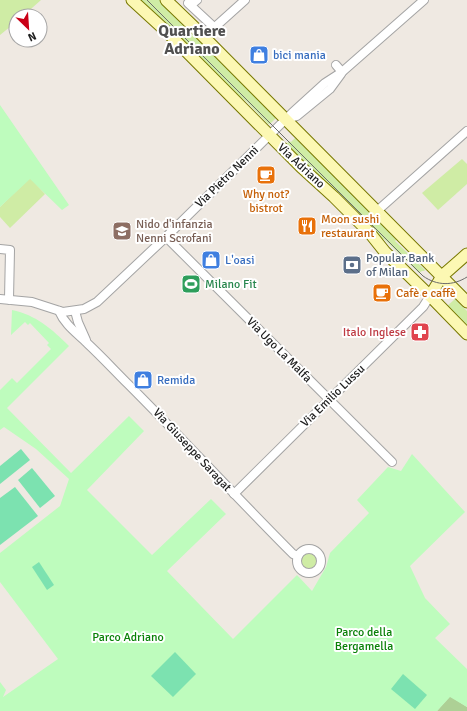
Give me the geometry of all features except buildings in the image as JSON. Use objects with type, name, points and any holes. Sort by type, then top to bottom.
[{"type":"street","name":"Via Adriano","points":[[132,0],[168,33],[314,180],[328,190],[369,232],[385,252],[467,334]]},
{"type":"street","name":"Via Adriano","points":[[166,0],[467,302]]},
{"type":"street","points":[[192,3],[216,29],[245,0]]},
{"type":"street","name":"Via Pietro Nenni","points":[[75,311],[89,307],[99,301],[286,120],[298,116],[330,89],[342,72],[424,0]]},
{"type":"street","points":[[336,65],[342,72]]},
{"type":"street","points":[[377,211],[467,131]]},
{"type":"street","name":"Via Ugo La Malfa","points":[[166,237],[328,400],[392,462]]},
{"type":"street","points":[[0,250],[10,250],[8,299],[10,300]]},
{"type":"street","points":[[430,296],[442,276],[467,254]]},
{"type":"street","name":"Via Emilio Lussu","points":[[234,494],[328,400],[340,390],[423,306],[430,296]]},
{"type":"street","points":[[0,299],[35,303],[60,311],[75,311]]},
{"type":"street","name":"Via Giuseppe Saragat","points":[[60,311],[68,325],[153,408],[293,554],[298,556]]},
{"type":"street","name":"Via Giuseppe Saragat","points":[[75,311],[87,342]]},
{"type":"green space","points":[[0,0],[41,0],[32,8],[8,8],[8,28],[0,35]]},
{"type":"green space","points":[[139,0],[161,0],[277,117],[270,124],[268,124],[247,102],[233,92]]},
{"type":"green space","points":[[0,105],[69,205],[62,210],[30,179],[0,207]]},
{"type":"green space","points":[[295,138],[398,238],[395,241],[425,270],[424,271],[419,273],[384,239],[382,240],[285,146],[289,141],[291,142]]},
{"type":"green space","points":[[462,159],[467,164],[467,184],[438,210],[422,193]]},
{"type":"green space","points":[[30,178],[45,194],[10,228],[0,217],[0,207]]},
{"type":"green space","points":[[455,299],[467,311],[467,328],[446,307]]},
{"type":"green space","points":[[12,310],[29,315],[36,319],[69,346],[7,408],[71,473],[129,416],[144,431],[87,490],[152,555],[211,499],[226,514],[167,571],[233,639],[297,575],[312,591],[326,567],[330,553],[369,513],[357,500],[388,467],[401,471],[412,454],[465,512],[410,566],[425,598],[450,624],[435,638],[467,669],[467,707],[450,697],[437,711],[0,711],[0,682],[6,690],[3,697],[58,659],[0,582],[0,553],[60,506],[69,479],[36,449],[4,427],[0,430],[0,390],[12,378],[17,383],[51,349],[47,345],[49,343],[30,323],[28,325],[25,322],[11,335]]},
{"type":"green space","points":[[21,449],[30,460],[0,484],[0,466]]},
{"type":"green space","points":[[32,468],[55,496],[40,508],[18,480]]},
{"type":"green space","points":[[15,487],[38,516],[0,545],[0,498]]},
{"type":"green space","points":[[309,551],[315,554],[318,560],[315,566],[309,569],[303,566],[300,560],[303,554]]},
{"type":"green space","points":[[39,562],[54,585],[47,590],[32,567]]},
{"type":"green space","points":[[175,652],[196,674],[173,697],[151,676]]},
{"type":"green space","points":[[403,674],[427,695],[415,709],[391,689]]},
{"type":"green space","points":[[450,696],[467,707],[467,711],[437,711]]},
{"type":"tram line","points":[[147,0],[423,276],[434,282],[445,284],[456,282],[467,277]]},
{"type":"place","name":"bici mania","points":[[259,55]]},
{"type":"place","name":"Why not? bistrot","points":[[266,175]]},
{"type":"place","name":"Moon sushi restaurant","points":[[307,226]]},
{"type":"place","name":"Nido d'infanzia Nenni Scrofani","points":[[122,231]]},
{"type":"place","name":"L'oasi","points":[[211,260]]},
{"type":"place","name":"Popular Bank of Milan","points":[[352,265]]},
{"type":"place","name":"Milano Fit","points":[[191,284]]},
{"type":"place","name":"Cafè e caffè","points":[[382,293]]},
{"type":"place","name":"Italo Inglese","points":[[420,332]]},
{"type":"place","name":"Remida","points":[[143,380]]},
{"type":"district","name":"Quartiere Adriano","points":[[192,40]]},
{"type":"park label","name":"Parco Adriano","points":[[128,637]]},
{"type":"park label","name":"Parco della Bergamella","points":[[364,639]]}]
